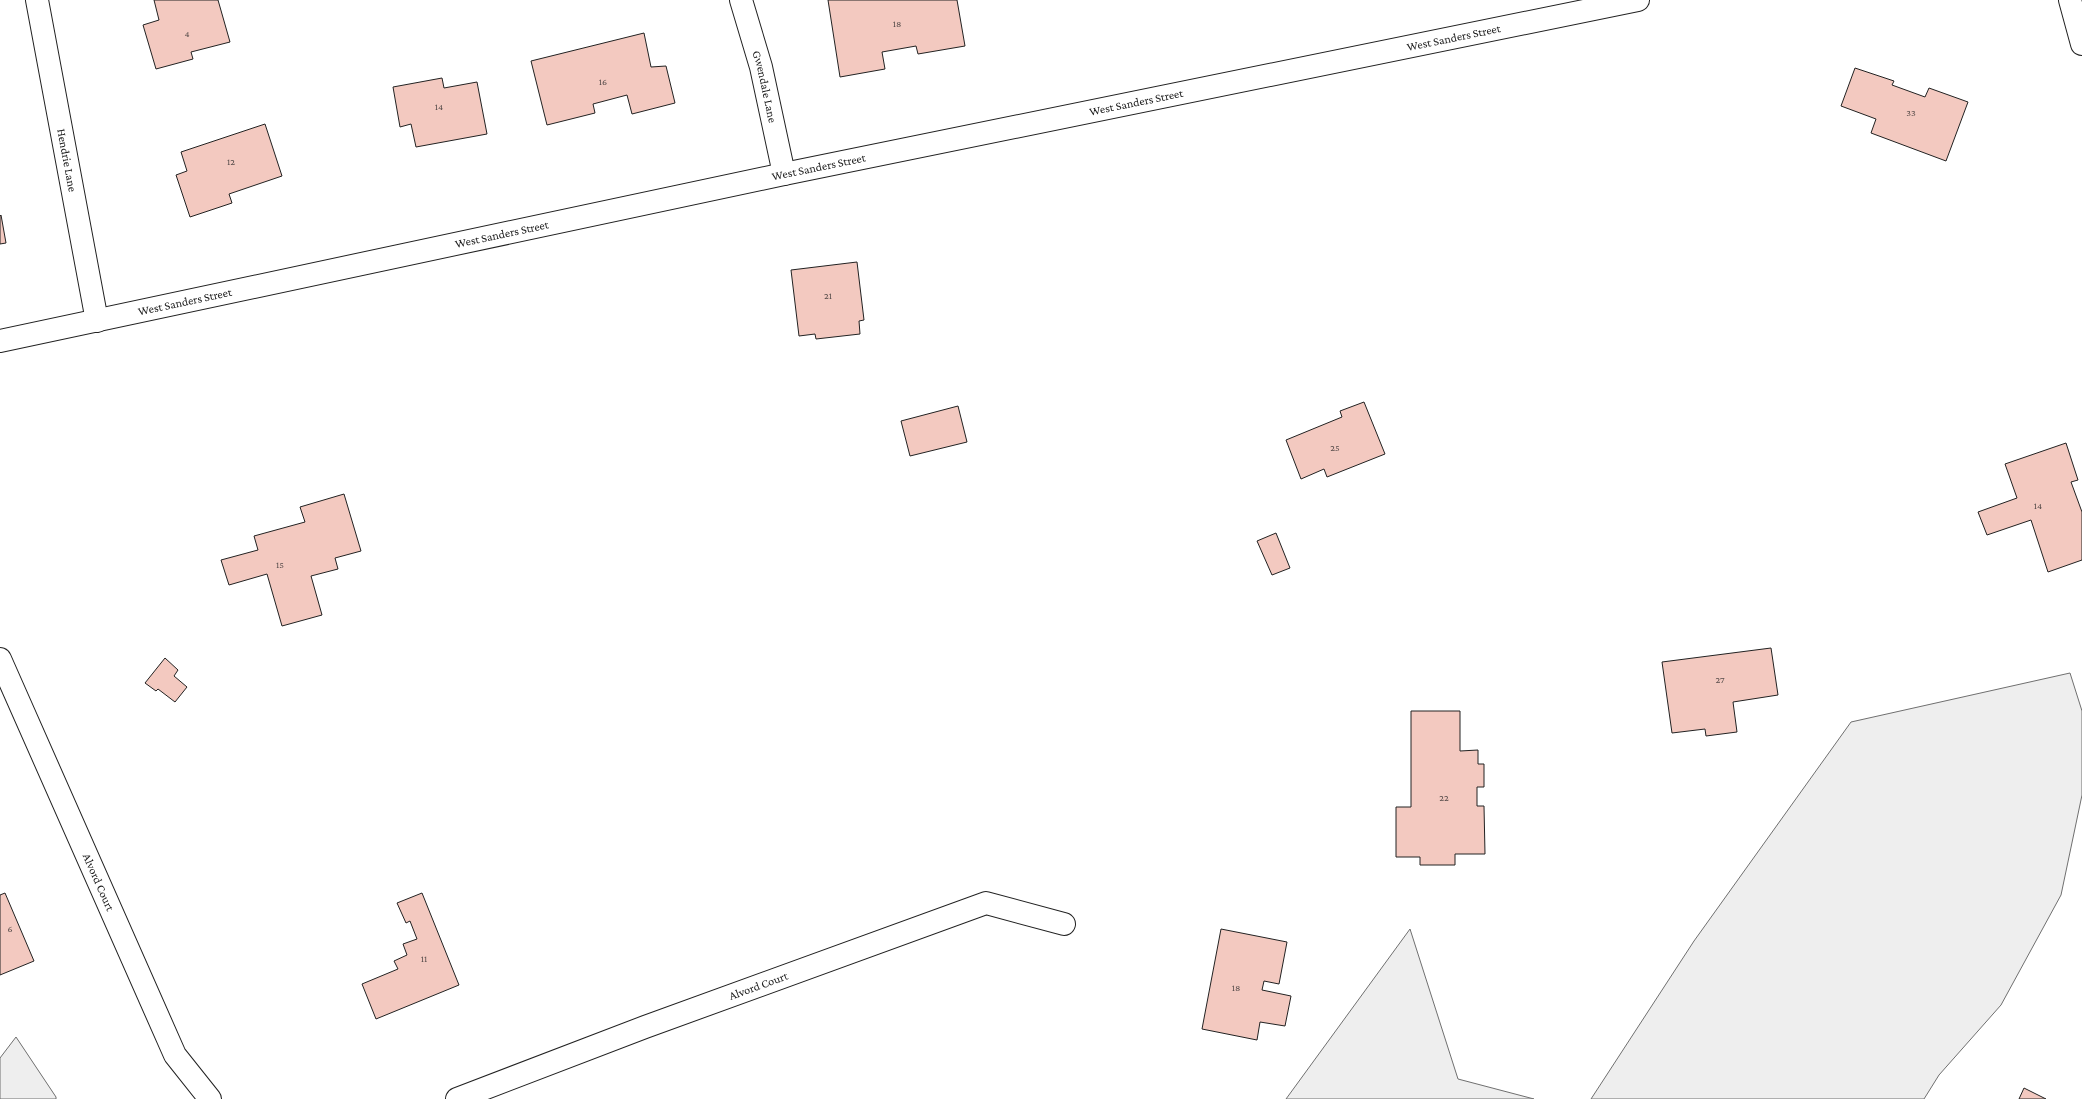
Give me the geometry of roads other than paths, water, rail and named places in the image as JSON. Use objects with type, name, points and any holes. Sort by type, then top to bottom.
[{"type":"street","name":"Hendrie Lane","points":[[37,0],[97,321]]},
{"type":"street","name":"Gwendale Lane","points":[[741,0],[761,67],[784,174]]},
{"type":"street","name":"West Sanders Street","points":[[0,341],[784,174],[1638,0]]},
{"type":"street","points":[[2070,0],[2082,44]]},
{"type":"street","name":"Alvord Court","points":[[0,659],[175,1055],[210,1099]]},
{"type":"street","name":"Alvord Court","points":[[457,1099],[645,1027],[986,903],[1064,924]]}]
